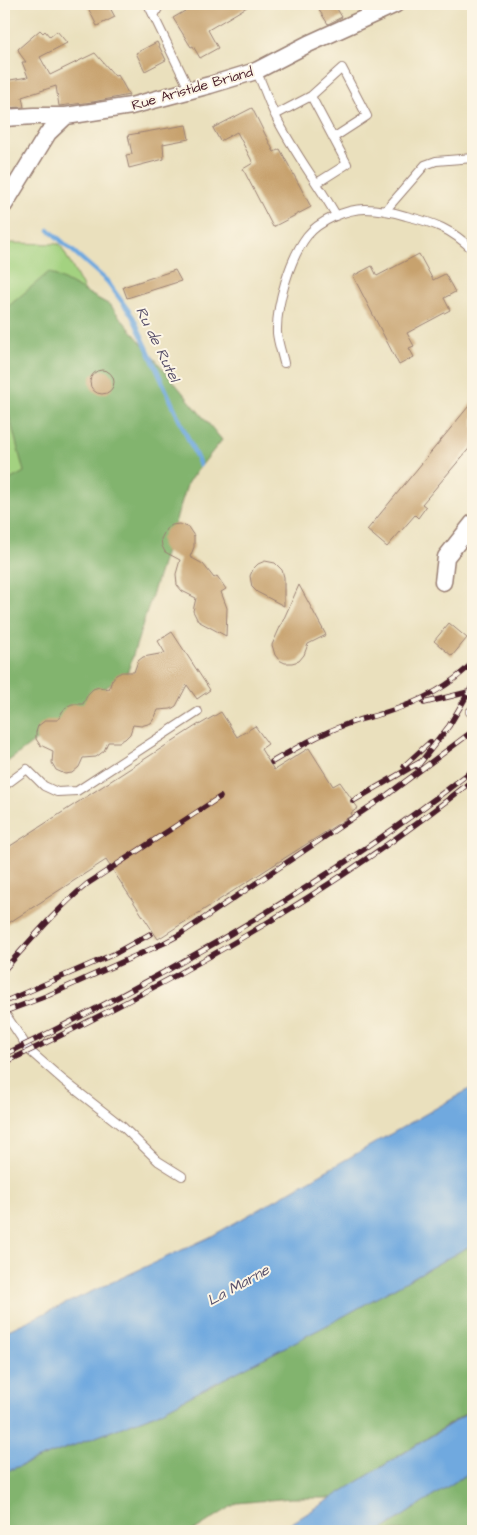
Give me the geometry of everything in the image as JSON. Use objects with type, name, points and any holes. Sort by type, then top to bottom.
[{"type":"street","name":"Rue Aristide Briand","points":[[4,118],[66,116],[131,106],[190,91],[256,71],[308,44],[366,10],[396,4]]},
{"type":"street","points":[[4,205],[48,133],[66,116]]},
{"type":"street","points":[[443,582],[446,556],[473,523]]},
{"type":"lane","points":[[148,4],[190,91]]},
{"type":"lane","points":[[154,16],[160,4]]},
{"type":"lane","points":[[274,115],[311,96],[342,68],[367,116],[333,138]]},
{"type":"lane","points":[[256,71],[274,115],[336,216]]},
{"type":"lane","points":[[311,96],[347,164],[317,183]]},
{"type":"lane","points":[[385,210],[425,165],[436,161],[473,158]]},
{"type":"lane","points":[[284,363],[277,334],[281,297],[291,266],[307,236],[321,223],[336,216],[363,209],[385,210],[430,222],[458,236],[473,250]]},
{"type":"lane","points":[[4,786],[27,769],[44,786],[57,792],[78,791],[198,712]]},
{"type":"lane","points":[[4,1012],[30,1051],[123,1127],[158,1161],[182,1176]]},
{"type":"green space","points":[[10,243],[60,244],[94,308],[45,480],[4,498],[4,249]]},
{"type":"green space","points":[[49,272],[110,305],[222,440],[188,482],[128,671],[6,763],[4,775],[4,483],[24,472],[4,396],[4,310]]},
{"type":"green space","points":[[473,1244],[473,1409],[332,1498],[291,1498],[237,1503],[193,1531],[4,1531],[4,1472],[156,1414],[335,1321]]},
{"type":"green space","points":[[473,1470],[473,1531],[380,1531]]},
{"type":"water","name":"La Marne","points":[[473,1087],[473,1244],[335,1321],[156,1414],[4,1472],[4,1332],[210,1237]]},
{"type":"water","points":[[473,1410],[473,1470],[380,1531],[279,1531]]},
{"type":"building","points":[[86,4],[108,4],[115,17],[97,26]]},
{"type":"building","points":[[190,4],[252,4],[208,30],[218,48],[200,58],[173,18],[185,11],[183,8]]},
{"type":"building","points":[[334,4],[342,17],[328,24],[319,10]]},
{"type":"building","points":[[40,30],[43,33],[45,31],[50,37],[57,31],[67,43],[40,57],[50,75],[95,53],[115,76],[118,75],[129,95],[59,106],[56,86],[22,97],[24,107],[4,108],[4,81],[28,77],[22,62],[26,62],[18,49]]},
{"type":"building","points":[[157,42],[166,60],[145,71],[136,53]]},
{"type":"building","points":[[252,108],[274,152],[280,149],[311,207],[273,227],[243,169],[253,163],[237,132],[220,141],[213,128]]},
{"type":"building","points":[[186,125],[189,139],[163,144],[164,159],[129,168],[126,155],[132,154],[128,135]]},
{"type":"building","points":[[419,254],[433,280],[445,274],[455,292],[444,298],[450,310],[407,333],[414,346],[409,348],[414,357],[399,365],[353,276],[372,266],[377,276]]},
{"type":"building","points":[[175,270],[181,281],[127,298],[123,287]]},
{"type":"building","points":[[102,370],[111,373],[114,382],[111,391],[102,394],[93,391],[90,382],[93,373]]},
{"type":"building","points":[[473,401],[473,444],[422,504],[426,507],[418,518],[415,515],[387,547],[367,530]]},
{"type":"building","points":[[179,524],[188,527],[194,536],[194,547],[190,557],[203,564],[214,578],[217,576],[226,589],[221,592],[227,608],[226,636],[198,621],[193,611],[196,598],[182,591],[177,585],[176,574],[180,560],[165,552],[161,539],[166,529],[172,525]]},
{"type":"building","points":[[265,561],[275,563],[282,570],[284,577],[284,606],[257,592],[252,587],[250,576],[253,569]]},
{"type":"building","points":[[299,585],[326,635],[308,644],[304,655],[299,661],[285,663],[275,655],[272,645]]},
{"type":"building","points":[[449,623],[467,638],[452,656],[434,641]]},
{"type":"building","points":[[172,632],[210,690],[197,699],[187,685],[176,706],[171,709],[158,710],[151,723],[141,726],[133,725],[130,734],[125,739],[119,742],[108,742],[104,751],[96,757],[83,758],[79,767],[72,773],[65,774],[56,770],[52,763],[53,751],[40,745],[36,739],[38,726],[46,720],[58,720],[66,707],[72,704],[83,704],[93,689],[99,687],[109,689],[116,675],[122,672],[134,672],[138,661],[143,657],[165,653],[158,641]]},
{"type":"building","points":[[221,712],[237,737],[255,726],[268,744],[261,749],[274,770],[309,748],[333,786],[340,782],[358,808],[351,813],[352,815],[158,939],[106,860],[4,926],[4,850],[199,724]]},
{"type":"waterway","name":"Ru de Rutel","points":[[49,230],[107,281],[133,317],[200,465]]},
{"type":"railway","points":[[272,762],[308,741],[337,728],[396,709],[432,694],[454,680],[473,662]]},
{"type":"railway","points":[[417,767],[449,726],[473,685]]},
{"type":"railway","points":[[424,703],[472,691]]},
{"type":"railway","points":[[4,1012],[49,995],[179,935],[387,795],[473,731]]},
{"type":"railway","points":[[404,766],[430,742]]},
{"type":"railway","points":[[353,801],[420,762]]},
{"type":"railway","points":[[4,1055],[126,993],[246,925],[362,851],[473,770]]},
{"type":"railway","points":[[4,1063],[127,1002],[247,935],[363,862],[473,780]]},
{"type":"railway","points":[[4,970],[54,915],[87,884],[220,797]]},
{"type":"railway","points":[[4,1002],[114,954],[150,934]]}]
